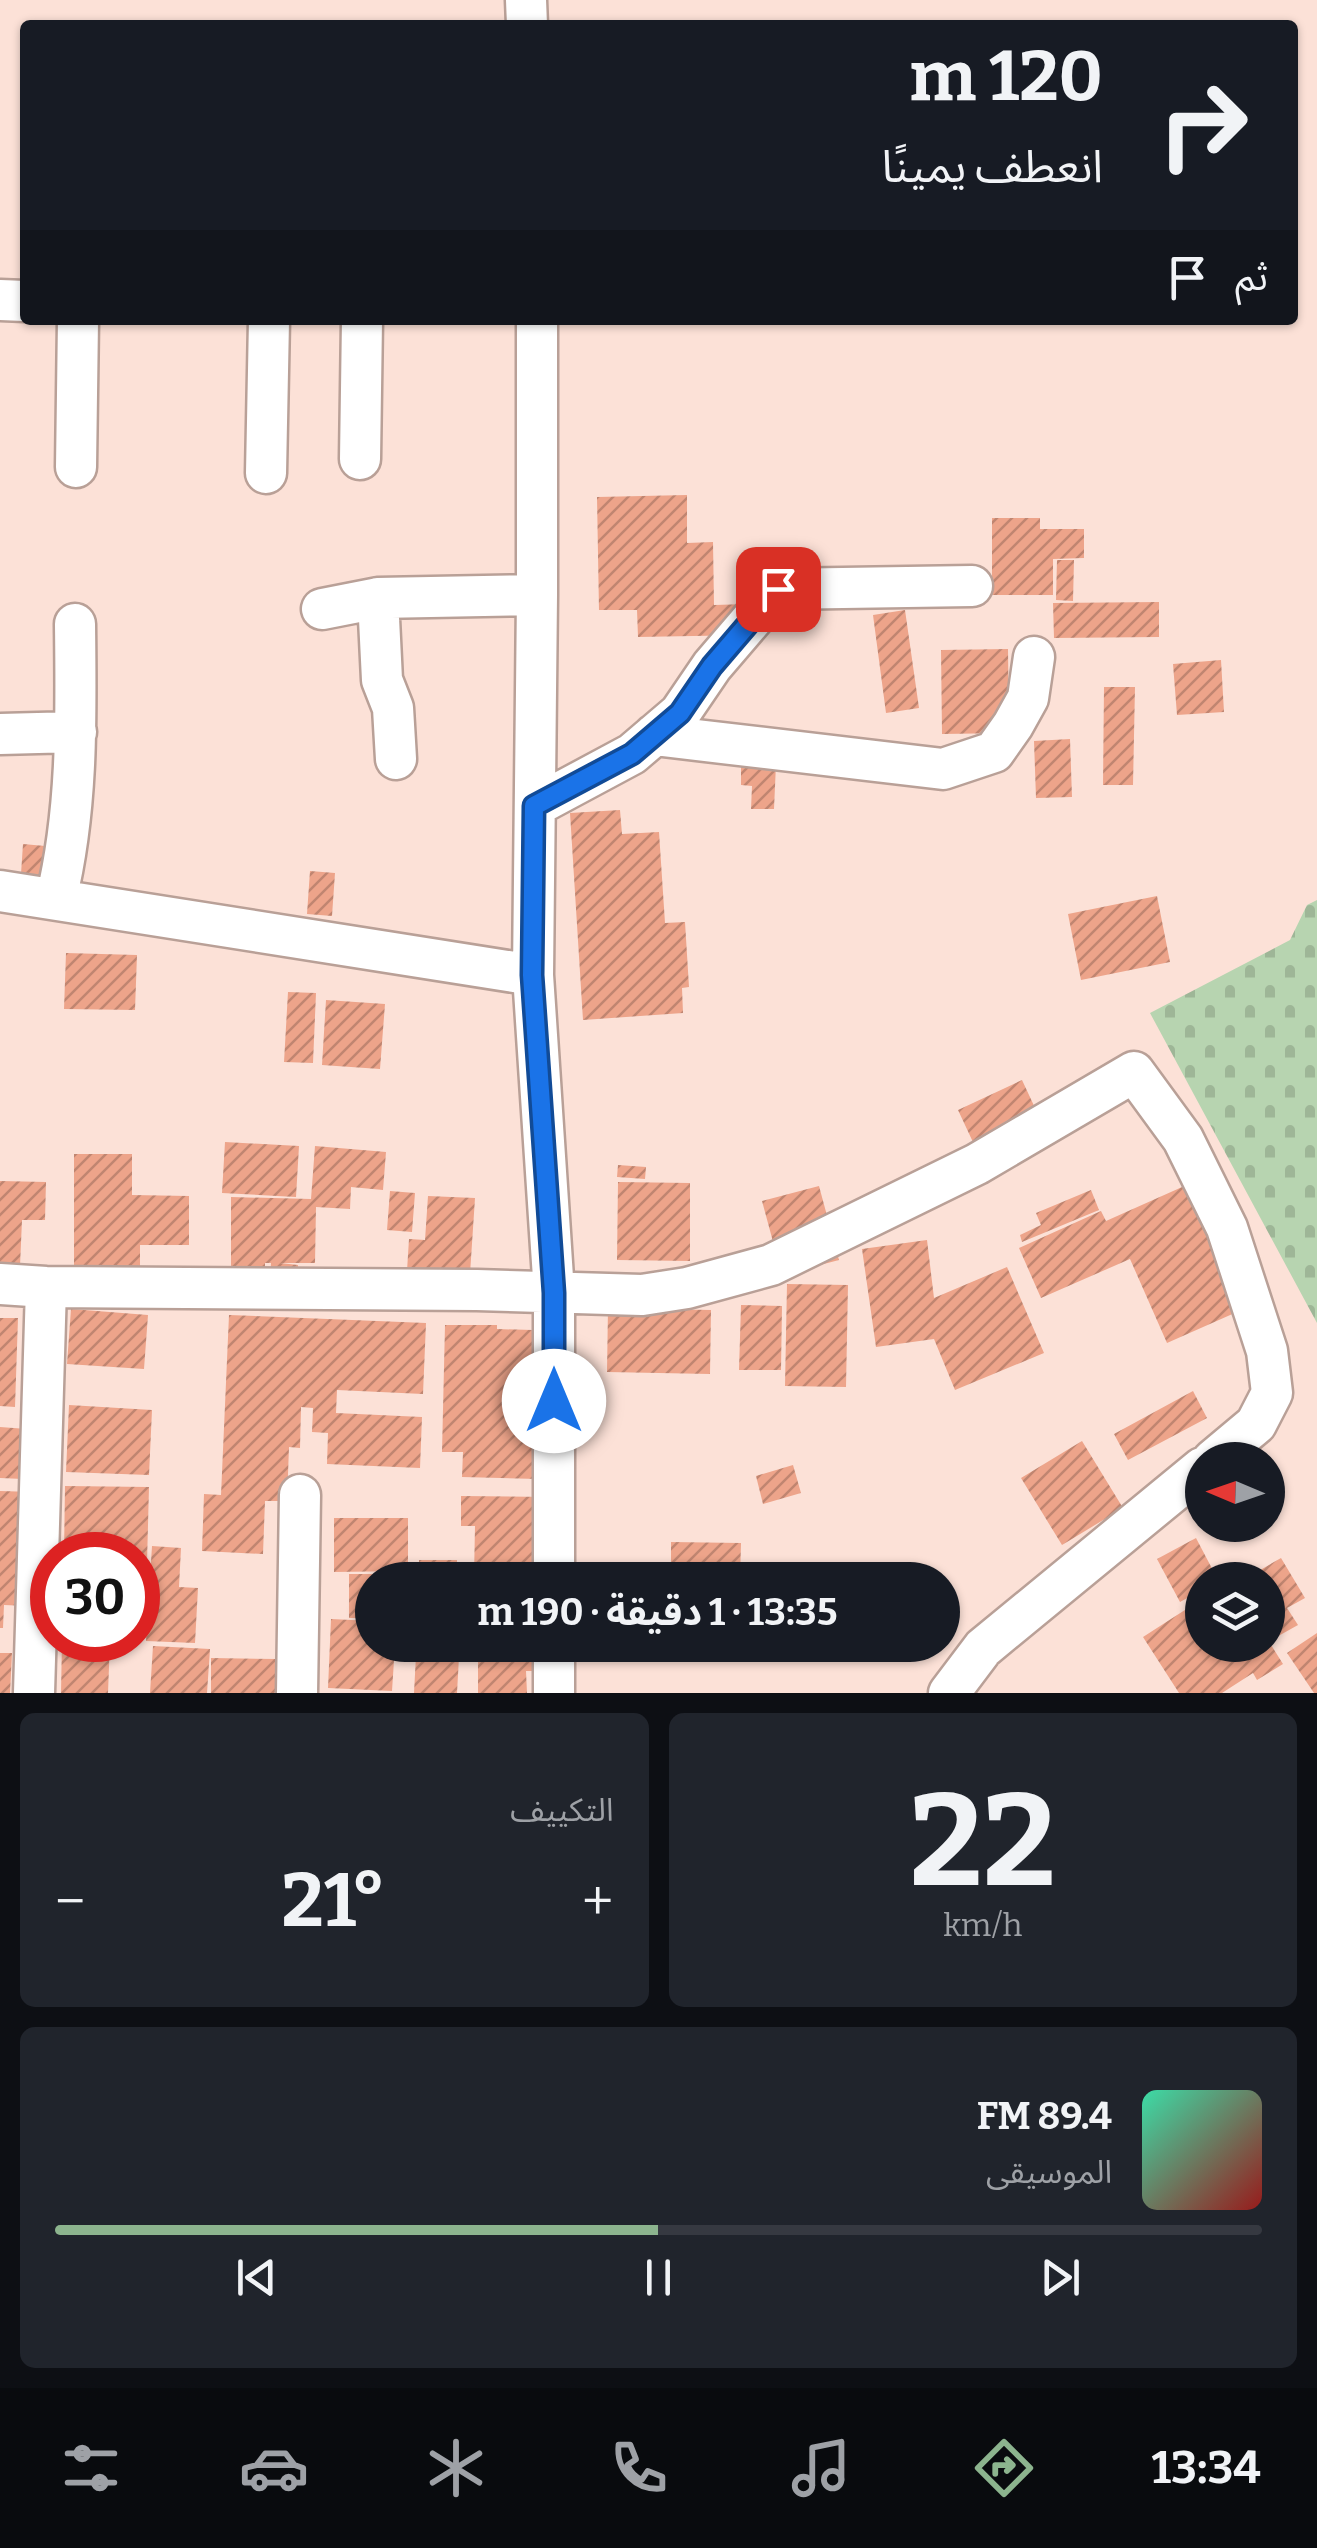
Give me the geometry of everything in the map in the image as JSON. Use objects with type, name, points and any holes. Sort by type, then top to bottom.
[{"type":"street","points":[[76,467],[78,325]]},
{"type":"street","points":[[266,473],[269,325]]},
{"type":"street","points":[[360,459],[362,325]]},
{"type":"street","points":[[537,325],[538,594],[532,975],[554,1293],[554,1562]]},
{"type":"street","points":[[534,806],[632,754],[680,713],[712,666],[778,589],[972,586]]},
{"type":"street","points":[[322,608],[378,598],[538,594]]},
{"type":"street","points":[[378,598],[382,680],[393,708],[396,759]]},
{"type":"street","points":[[56,899],[65,861],[76,732],[75,624]]},
{"type":"street","points":[[654,735],[943,770],[994,752],[1028,698],[1034,657]]},
{"type":"street","points":[[0,734],[76,732]]},
{"type":"street","points":[[0,891],[532,975]]},
{"type":"street","points":[[0,1284],[642,1295],[688,1288],[772,1265],[977,1164],[1134,1072],[1183,1139],[1226,1228],[1268,1351],[1272,1393],[1256,1424],[1234,1442]]},
{"type":"street","points":[[34,1693],[46,1287]]},
{"type":"street","points":[[949,1693],[983,1648],[1185,1482]]},
{"type":"street","points":[[296,1693],[300,1495]]},
{"type":"street","points":[[554,1662],[554,1693]]},
{"type":"green space","points":[[1317,900],[1317,1323],[1150,1013],[1290,940],[1307,905]]},
{"type":"building","points":[[687,495],[687,543],[713,542],[714,605],[748,604],[749,635],[638,637],[637,610],[599,610],[597,497]]},
{"type":"building","points":[[992,518],[1040,518],[1040,529],[1084,529],[1084,558],[1053,559],[1053,595],[992,595]]},
{"type":"building","points":[[1057,560],[1074,560],[1073,601],[1056,600]]},
{"type":"building","points":[[1159,602],[1159,637],[1054,638],[1053,603]]},
{"type":"building","points":[[905,610],[919,708],[886,713],[873,615]]},
{"type":"building","points":[[1008,649],[1009,733],[942,734],[941,650]]},
{"type":"building","points":[[1221,660],[1224,712],[1177,715],[1173,664]]},
{"type":"building","points":[[1104,687],[1135,687],[1133,785],[1103,785]]},
{"type":"building","points":[[1070,739],[1072,797],[1036,798],[1034,741]]},
{"type":"building","points":[[741,762],[776,764],[774,809],[751,809],[752,786],[741,785]]},
{"type":"building","points":[[620,810],[622,834],[659,832],[665,923],[685,922],[689,987],[682,988],[683,1013],[583,1020],[570,813]]},
{"type":"building","points":[[23,844],[56,847],[54,876],[21,874]]},
{"type":"building","points":[[310,871],[335,873],[332,916],[307,914]]},
{"type":"building","points":[[1157,896],[1170,962],[1081,980],[1068,914]]},
{"type":"building","points":[[66,953],[137,955],[135,1010],[64,1009]]},
{"type":"building","points":[[288,992],[316,993],[313,1063],[284,1062]]},
{"type":"building","points":[[326,1000],[385,1004],[380,1069],[322,1065]]},
{"type":"building","points":[[1022,1080],[1050,1140],[986,1170],[958,1110]]},
{"type":"building","points":[[225,1142],[299,1146],[296,1197],[222,1193]]},
{"type":"building","points":[[315,1146],[386,1152],[383,1190],[351,1187],[350,1209],[316,1207],[315,1263],[280,1263],[298,1265],[297,1279],[270,1277],[271,1263],[265,1263],[265,1278],[231,1278],[231,1197],[311,1199]]},
{"type":"building","points":[[74,1154],[132,1154],[132,1195],[189,1196],[189,1245],[140,1245],[140,1271],[74,1271]]},
{"type":"building","points":[[618,1165],[646,1167],[645,1179],[617,1177]]},
{"type":"building","points":[[1200,1179],[1246,1308],[1167,1343],[1130,1259],[1041,1298],[1019,1248],[1101,1211],[1106,1221]]},
{"type":"building","points":[[0,1181],[46,1182],[45,1220],[22,1220],[20,1266],[0,1265]]},
{"type":"building","points":[[618,1182],[690,1183],[690,1261],[617,1260]]},
{"type":"building","points":[[819,1186],[839,1260],[782,1275],[762,1201]]},
{"type":"building","points":[[1091,1190],[1099,1210],[1022,1242],[1020,1235],[1041,1225],[1036,1213]]},
{"type":"building","points":[[390,1191],[415,1193],[412,1232],[387,1230]]},
{"type":"building","points":[[428,1196],[475,1198],[470,1274],[407,1271],[409,1239],[425,1240]]},
{"type":"building","points":[[927,1240],[934,1298],[1007,1267],[1044,1353],[955,1390],[934,1339],[876,1347],[862,1249]]},
{"type":"building","points":[[787,1284],[848,1285],[846,1387],[785,1386]]},
{"type":"building","points":[[741,1305],[782,1306],[781,1370],[739,1370]]},
{"type":"building","points":[[608,1308],[711,1310],[710,1374],[607,1372]]},
{"type":"building","points":[[71,1309],[148,1315],[144,1369],[67,1364]]},
{"type":"building","points":[[229,1315],[426,1323],[423,1394],[337,1390],[336,1413],[422,1417],[420,1468],[327,1464],[328,1433],[312,1432],[313,1408],[301,1407],[300,1448],[289,1447],[287,1501],[265,1501],[263,1554],[202,1551],[204,1494],[221,1495]]},
{"type":"building","points":[[0,1318],[18,1318],[15,1407],[0,1406]]},
{"type":"building","points":[[445,1325],[565,1331],[538,1479],[462,1477],[463,1452],[442,1452]]},
{"type":"building","points":[[1193,1391],[1207,1418],[1128,1460],[1114,1434]]},
{"type":"building","points":[[69,1405],[152,1410],[149,1475],[66,1472]]},
{"type":"building","points":[[0,1427],[27,1429],[23,1479],[0,1478]]},
{"type":"building","points":[[1082,1441],[1123,1508],[1062,1545],[1021,1478]]},
{"type":"building","points":[[793,1465],[801,1493],[763,1504],[756,1476]]},
{"type":"building","points":[[65,1486],[149,1487],[148,1532],[64,1532]]},
{"type":"building","points":[[0,1491],[34,1492],[28,1606],[4,1605],[0,1628]]},
{"type":"building","points":[[461,1496],[549,1497],[548,1562],[474,1562],[475,1526],[461,1526]]},
{"type":"building","points":[[334,1518],[408,1518],[408,1562],[355,1562],[355,1572],[334,1572]]},
{"type":"building","points":[[671,1542],[741,1543],[740,1562],[671,1562]]},
{"type":"building","points":[[1189,1542],[1198,1542],[1209,1562],[1185,1562],[1185,1599],[1180,1602],[1157,1559]]},
{"type":"building","points":[[160,1547],[181,1548],[179,1587],[198,1588],[195,1643],[160,1642]]},
{"type":"building","points":[[419,1560],[457,1560],[457,1562]]},
{"type":"building","points":[[1285,1565],[1305,1598],[1287,1608],[1298,1625],[1285,1632]]},
{"type":"building","points":[[349,1574],[355,1574],[355,1618],[349,1618]]},
{"type":"building","points":[[1185,1610],[1185,1662],[1283,1664],[1257,1680],[1253,1673],[1222,1693],[1179,1693],[1143,1637]]},
{"type":"building","points":[[331,1619],[355,1620],[355,1662],[394,1662],[392,1691],[328,1688]]},
{"type":"building","points":[[1317,1633],[1317,1693],[1314,1693],[1287,1653]]},
{"type":"building","points":[[160,1646],[210,1649],[207,1693],[150,1693],[152,1662],[160,1662]]},
{"type":"building","points":[[0,1653],[12,1653],[10,1693],[0,1693]]},
{"type":"building","points":[[211,1658],[278,1659],[278,1693],[211,1693]]},
{"type":"building","points":[[62,1662],[109,1662],[108,1693],[61,1693]]},
{"type":"building","points":[[416,1662],[459,1662],[457,1693],[414,1693]]},
{"type":"building","points":[[478,1662],[542,1662],[542,1671],[526,1671],[527,1693],[478,1693]]},
{"type":"route","points":[[554,1401],[554,1293],[532,975],[534,806],[632,754],[680,713],[712,666],[778,589]]}]
